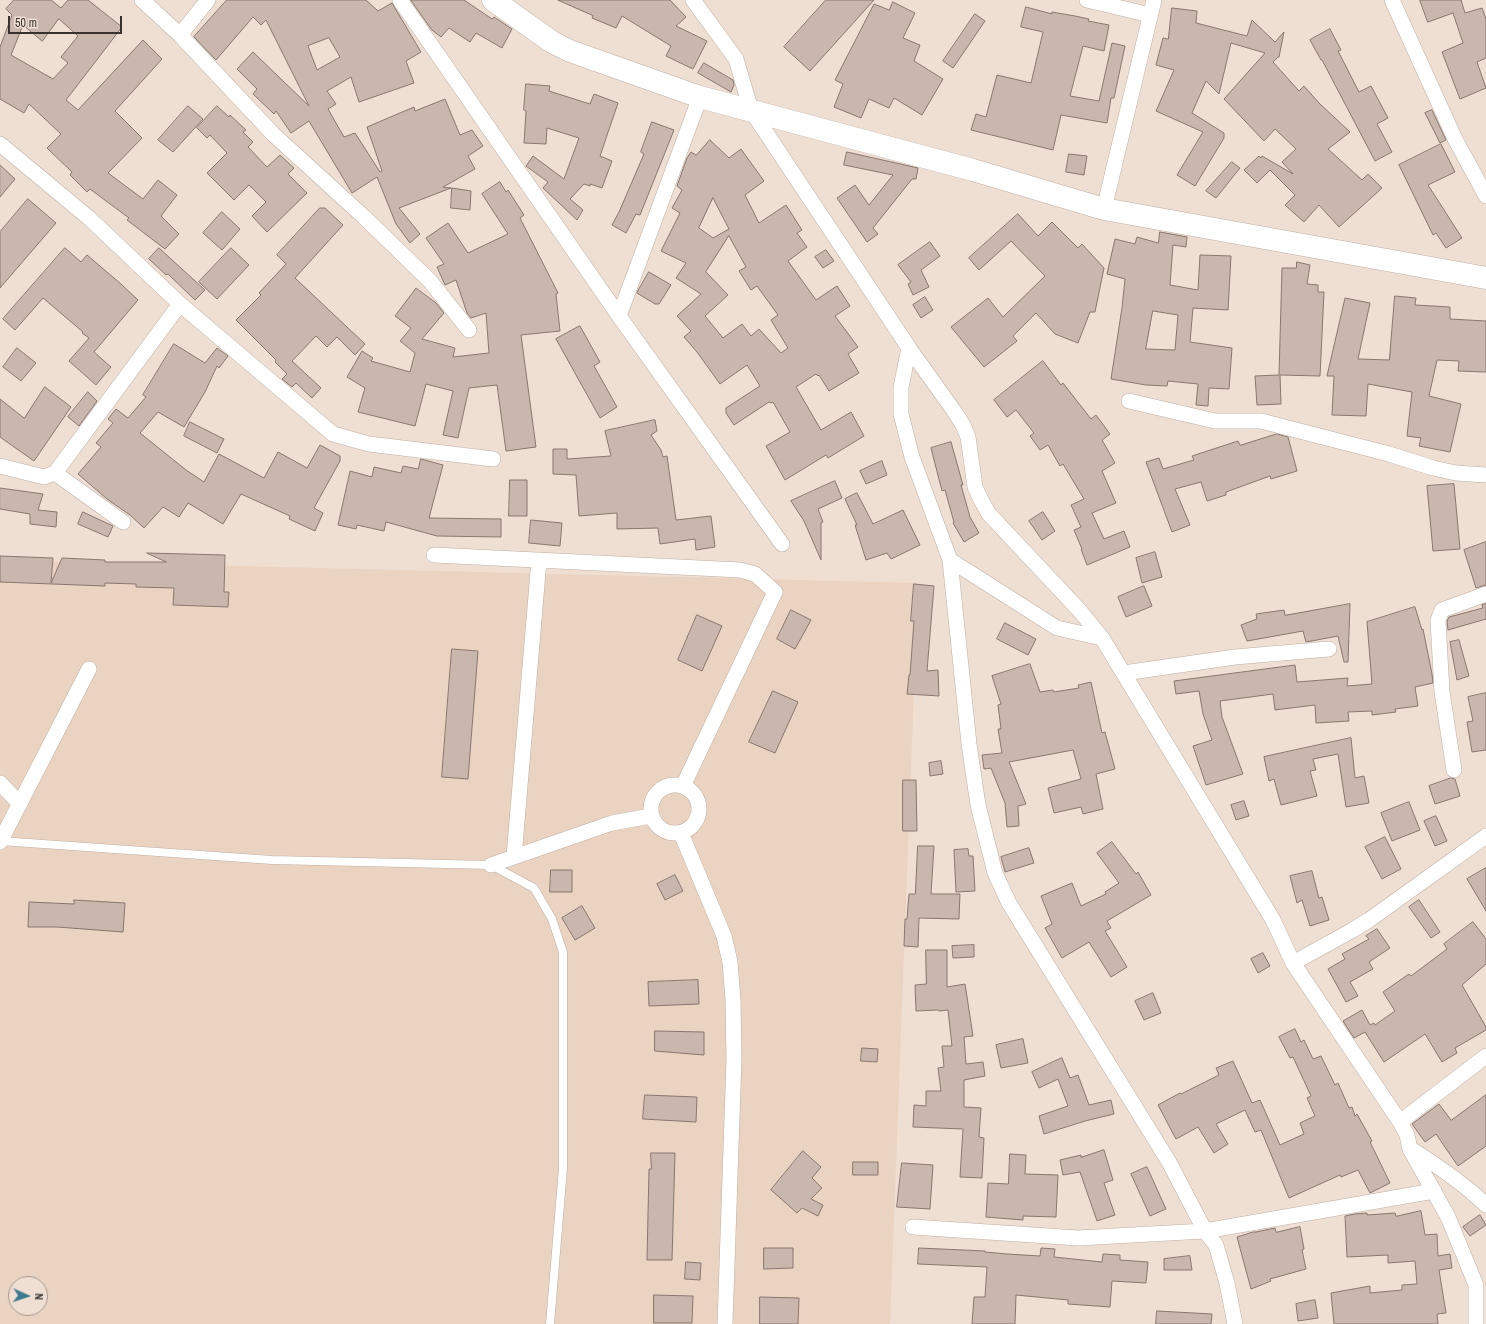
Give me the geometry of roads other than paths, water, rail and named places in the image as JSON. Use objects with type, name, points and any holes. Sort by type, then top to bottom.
[{"type":"main road","points":[[493,0],[552,42],[570,51],[700,97],[973,170],[1104,209],[1486,278]]},
{"type":"street","points":[[142,0],[180,35],[273,134],[364,217],[430,281],[469,330]]},
{"type":"street","points":[[180,35],[208,0]]},
{"type":"street","points":[[400,0],[619,316],[782,544]]},
{"type":"street","points":[[693,0],[736,59],[752,110],[909,348],[963,425],[968,437],[975,487],[981,500],[990,514],[1080,611],[1102,638],[1274,920],[1294,963],[1400,1122],[1407,1135],[1410,1149],[1448,1217],[1481,1283],[1476,1324]]},
{"type":"street","points":[[1087,0],[1150,15]]},
{"type":"street","points":[[1104,209],[1154,0]]},
{"type":"street","points":[[1392,0],[1455,139],[1486,196]]},
{"type":"street","points":[[619,316],[700,97]]},
{"type":"street","points":[[0,144],[89,218],[180,304],[333,434],[369,444],[494,459]]},
{"type":"street","points":[[0,466],[44,477],[55,473],[180,304]]},
{"type":"street","points":[[909,348],[901,387],[901,414],[912,457],[950,560],[969,744],[978,805],[995,873],[1009,903],[1169,1162],[1205,1231],[1216,1245],[1227,1283],[1235,1324]]},
{"type":"street","points":[[1130,401],[1215,422],[1266,422],[1389,454],[1433,468],[1486,475]]},
{"type":"street","points":[[55,473],[123,522]]},
{"type":"street","points":[[434,555],[740,570],[755,574],[775,592],[683,786]]},
{"type":"street","points":[[514,857],[539,560]]},
{"type":"street","points":[[950,560],[1057,628],[1102,638]]},
{"type":"street","points":[[1454,770],[1442,692],[1438,620],[1442,610],[1486,594]]},
{"type":"street","points":[[1124,673],[1235,657],[1329,649]]},
{"type":"street","points":[[0,842],[89,669]]},
{"type":"street","points":[[0,784],[20,804]]},
{"type":"street","points":[[668,786],[683,786],[695,795],[698,802],[698,818],[688,830],[674,834],[660,828],[654,823],[650,808],[656,794],[661,789],[668,786]]},
{"type":"street","points":[[491,865],[612,823],[651,816]]},
{"type":"street","points":[[681,833],[724,936],[730,962],[733,1000],[734,1059],[725,1324]]},
{"type":"street","points":[[1294,963],[1351,932],[1486,836]]},
{"type":"street","points":[[1400,1122],[1486,1056]]},
{"type":"street","points":[[1410,1149],[1439,1166],[1470,1189],[1486,1204]]},
{"type":"street","points":[[913,1227],[1078,1238],[1205,1231],[1434,1191]]},
{"type":"lane","points":[[0,842],[272,860],[491,865],[534,888],[552,919],[563,952],[563,1168],[550,1324]]}]
